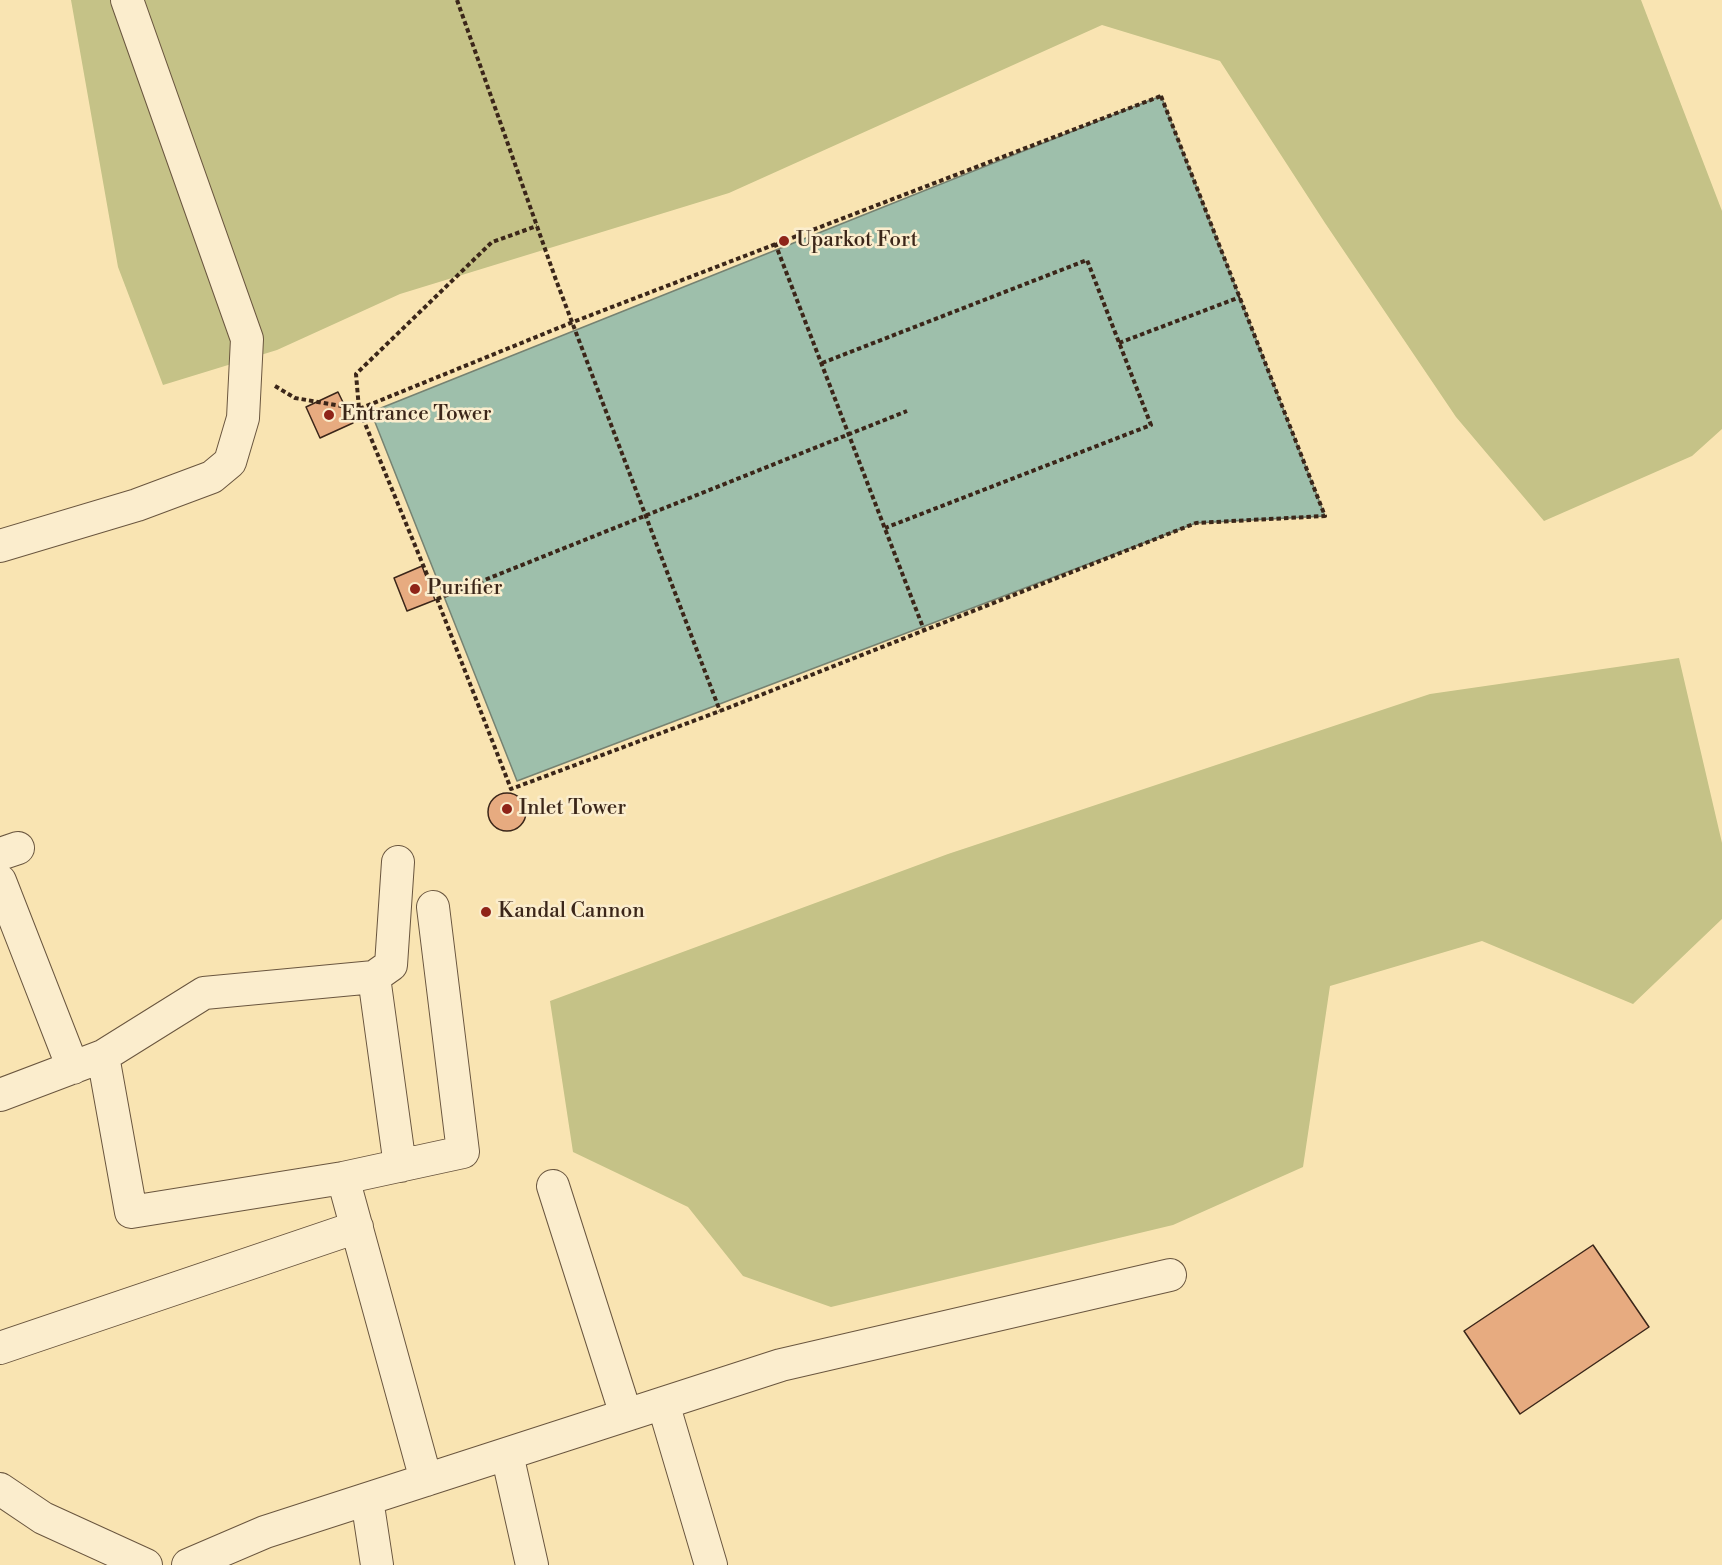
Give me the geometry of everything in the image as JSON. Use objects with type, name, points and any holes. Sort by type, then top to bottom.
[{"type":"street","points":[[0,546],[137,505],[212,477],[230,462],[243,418],[247,339],[128,0]]},
{"type":"street","points":[[0,1095],[103,1056],[204,993],[374,977],[391,965],[398,862]]},
{"type":"street","points":[[0,881],[73,1068]]},
{"type":"street","points":[[103,1056],[130,1212],[343,1178],[463,1152],[433,907]]},
{"type":"street","points":[[374,977],[400,1166]]},
{"type":"street","points":[[343,1178],[426,1480]]},
{"type":"street","points":[[553,1186],[626,1415]]},
{"type":"street","points":[[0,1348],[357,1227]]},
{"type":"street","points":[[188,1565],[266,1532],[781,1365],[1170,1275]]},
{"type":"street","points":[[663,1403],[711,1565]]},
{"type":"street","points":[[507,1454],[532,1565]]},
{"type":"street","points":[[0,1490],[43,1518],[146,1565]]},
{"type":"street","points":[[367,1499],[377,1565]]},
{"type":"path","points":[[457,0],[556,280],[720,711]]},
{"type":"path","points":[[295,398],[359,409],[775,243],[1161,96],[1325,516],[1196,523],[720,711],[511,789],[437,599],[359,409],[356,374],[492,242],[537,226]]},
{"type":"path","points":[[775,243],[924,630]]},
{"type":"path","points":[[822,363],[1087,260],[1151,425],[885,528]]},
{"type":"path","points":[[1119,343],[1240,297]]},
{"type":"path","points":[[437,599],[907,411]]},
{"type":"shaded area","points":[[71,0],[1641,0],[1722,211],[1722,429],[1692,456],[1544,521],[1456,417],[1325,223],[1220,61],[1102,25],[729,193],[400,294],[277,350],[163,385],[118,267]]},
{"type":"shaded area","points":[[1161,96],[1325,516],[1196,523],[517,781],[371,412]]},
{"type":"shaded area","points":[[1679,658],[1722,843],[1722,919],[1633,1004],[1482,941],[1330,986],[1303,1167],[1173,1225],[831,1307],[743,1276],[688,1207],[573,1152],[550,1001],[948,854],[1430,694]]},
{"type":"building","name":"Entrance Tower","points":[[338,392],[353,423],[320,438],[306,407]]},
{"type":"building","name":"Purifier","points":[[422,566],[435,600],[407,611],[394,578]]},
{"type":"building","name":"Inlet Tower","points":[[507,793],[520,799],[526,812],[520,825],[507,831],[494,825],[488,812],[494,799]]},
{"type":"building","points":[[1593,1245],[1649,1327],[1520,1414],[1464,1331]]},
{"type":"place","name":"Uparkot Fort","points":[[784,241]]},
{"type":"place","name":"Entrance Tower","points":[[329,415]]},
{"type":"place","name":"Purifier","points":[[415,589]]},
{"type":"place","name":"Inlet Tower","points":[[507,809]]},
{"type":"place","name":"Kandal Cannon","points":[[486,912]]}]
